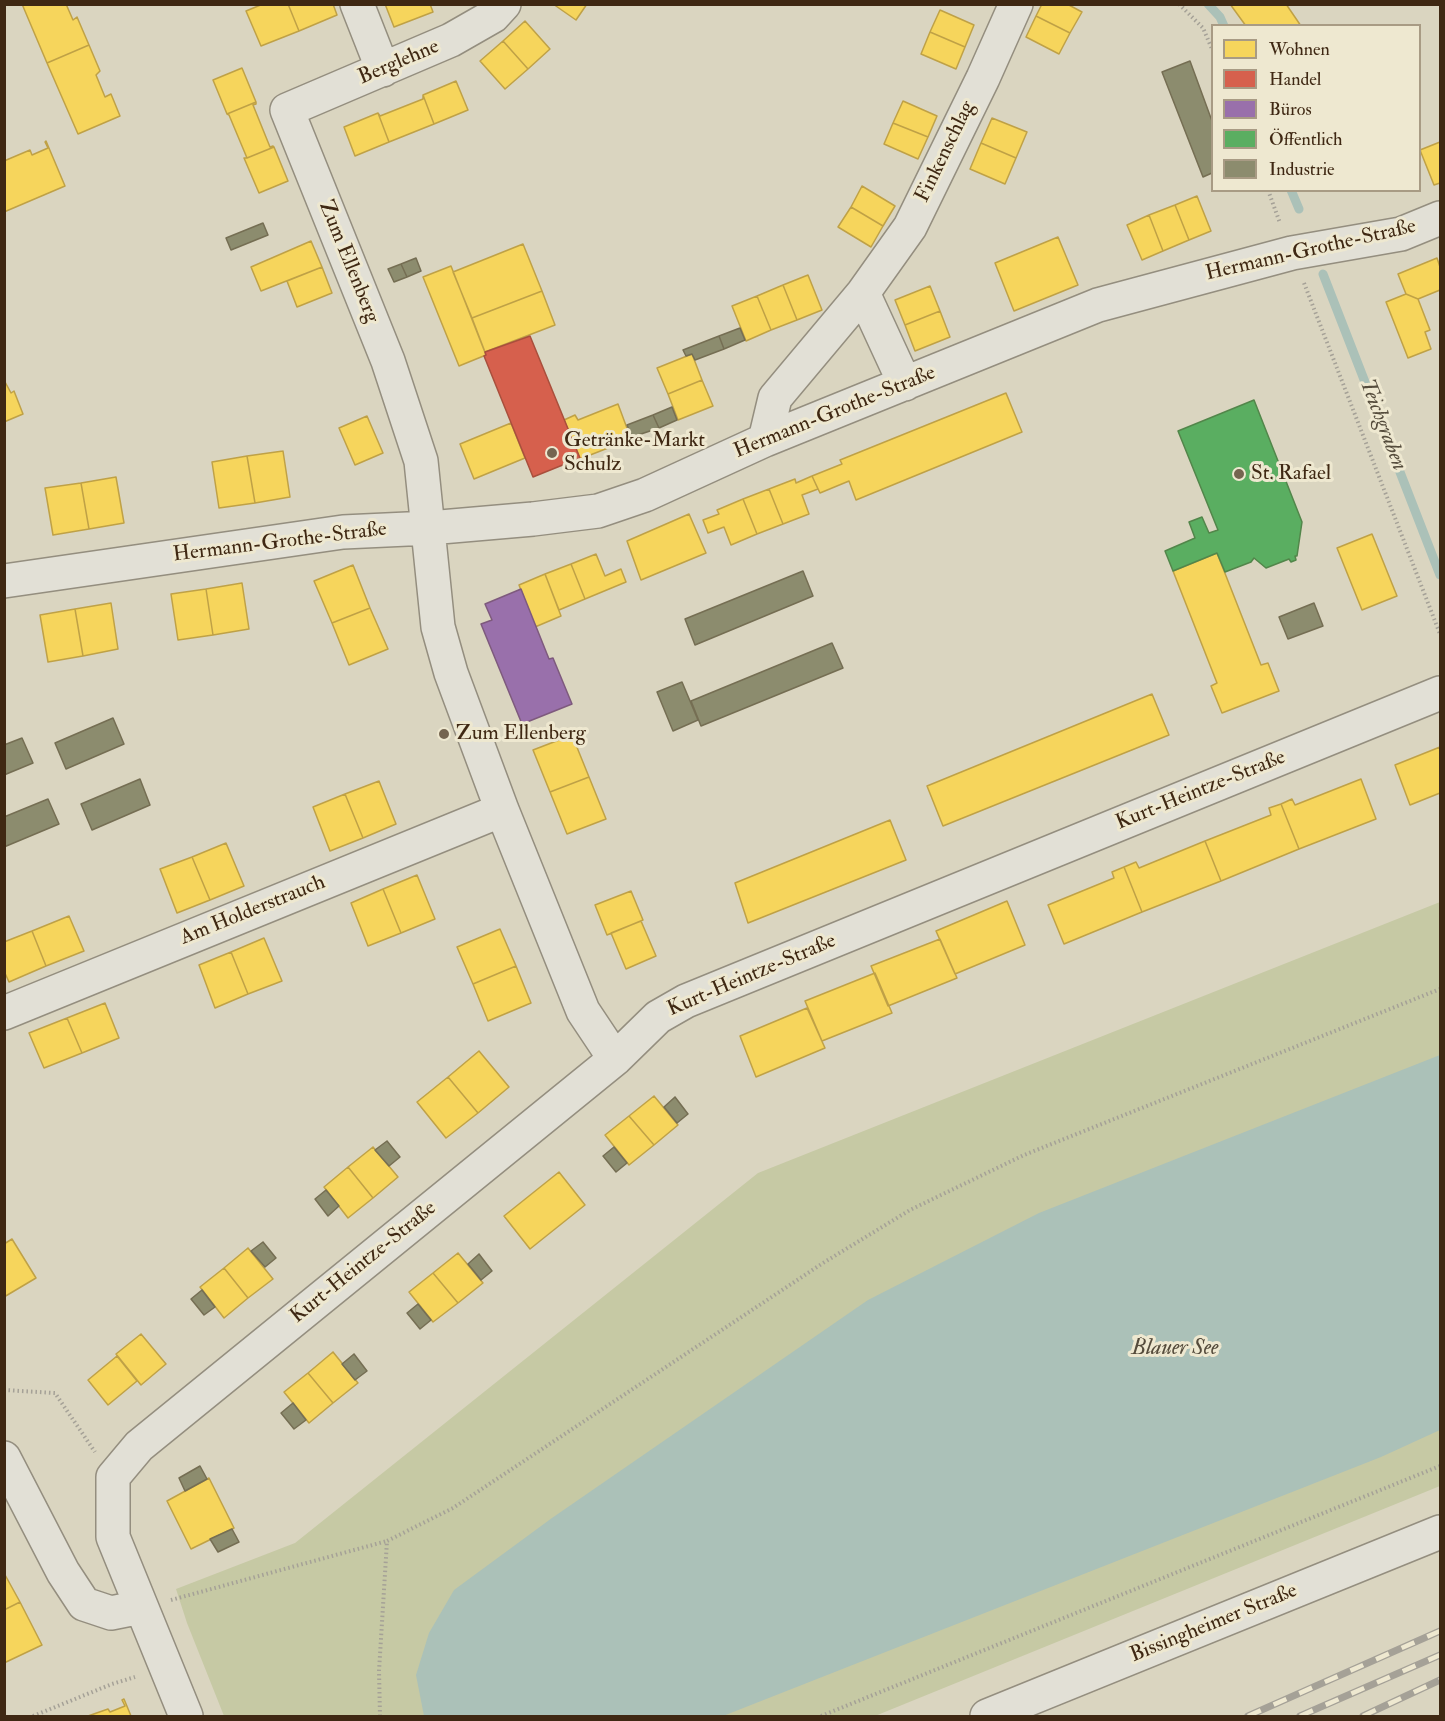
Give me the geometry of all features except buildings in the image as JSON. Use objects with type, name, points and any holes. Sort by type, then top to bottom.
[{"type":"street","points":[[357,4],[383,70]]},
{"type":"street","name":"Berglehne","points":[[287,110],[451,40],[493,16],[504,4]]},
{"type":"street","name":"Finkenschlag","points":[[765,440],[775,398],[863,293],[910,227],[1016,4]]},
{"type":"street","name":"Zum Ellenberg","points":[[287,110],[388,361],[421,461],[438,627],[451,673],[502,810],[583,1011],[615,1059]]},
{"type":"street","name":"Hermann-Grothe-Straße","points":[[4,581],[343,531],[429,528],[598,511],[645,495],[765,440],[1098,305],[1292,253],[1401,234],[1440,218]]},
{"type":"street","points":[[863,293],[905,384]]},
{"type":"street","name":"Kurt-Heintze-Straße","points":[[113,1477],[140,1446],[615,1059],[658,1017],[686,1001],[1440,693]]},
{"type":"street","name":"Am Holderstrauch","points":[[4,1013],[502,810]]},
{"type":"street","points":[[4,1458],[63,1572],[84,1604],[111,1614],[141,1607]]},
{"type":"street","points":[[113,1477],[113,1537],[186,1716]]},
{"type":"street","name":"Bissingheimer Straße","points":[[987,1716],[1440,1532]]},
{"type":"path","points":[[1179,4],[1203,28],[1211,47]]},
{"type":"path","points":[[1269,192],[1440,634]]},
{"type":"path","points":[[141,1607],[387,1541],[453,1508],[823,1263],[910,1210],[1024,1155],[1440,989]]},
{"type":"path","points":[[4,1390],[55,1393],[113,1477]]},
{"type":"path","points":[[820,1716],[1440,1466]]},
{"type":"path","points":[[380,1716],[379,1671],[387,1541]]},
{"type":"path","points":[[33,1716],[112,1684],[166,1669]]},
{"type":"green space","points":[[1440,902],[1440,1486],[875,1716],[224,1716],[176,1589],[295,1543],[758,1173]]},
{"type":"water","name":"Blauer See","points":[[1440,1055],[1440,1430],[1381,1457],[723,1716],[424,1716],[416,1675],[429,1633],[454,1590],[552,1518],[868,1300],[1039,1213]]},
{"type":"waterway","name":"Teichgraben","points":[[1208,4],[1223,24]]},
{"type":"waterway","name":"Teichgraben","points":[[1292,192],[1299,209]]},
{"type":"waterway","name":"Teichgraben","points":[[1323,274],[1440,575]]},
{"type":"railway","points":[[1248,1716],[1440,1631]]},
{"type":"railway","points":[[1300,1716],[1440,1655]]},
{"type":"railway","points":[[1363,1716],[1440,1680]]},
{"type":"place","name":"Getränke-Markt Schulz","points":[[552,453]]},
{"type":"place","name":"St. Rafael","points":[[1239,474]]},
{"type":"place","name":"Zum Ellenberg","points":[[444,734]]}]
